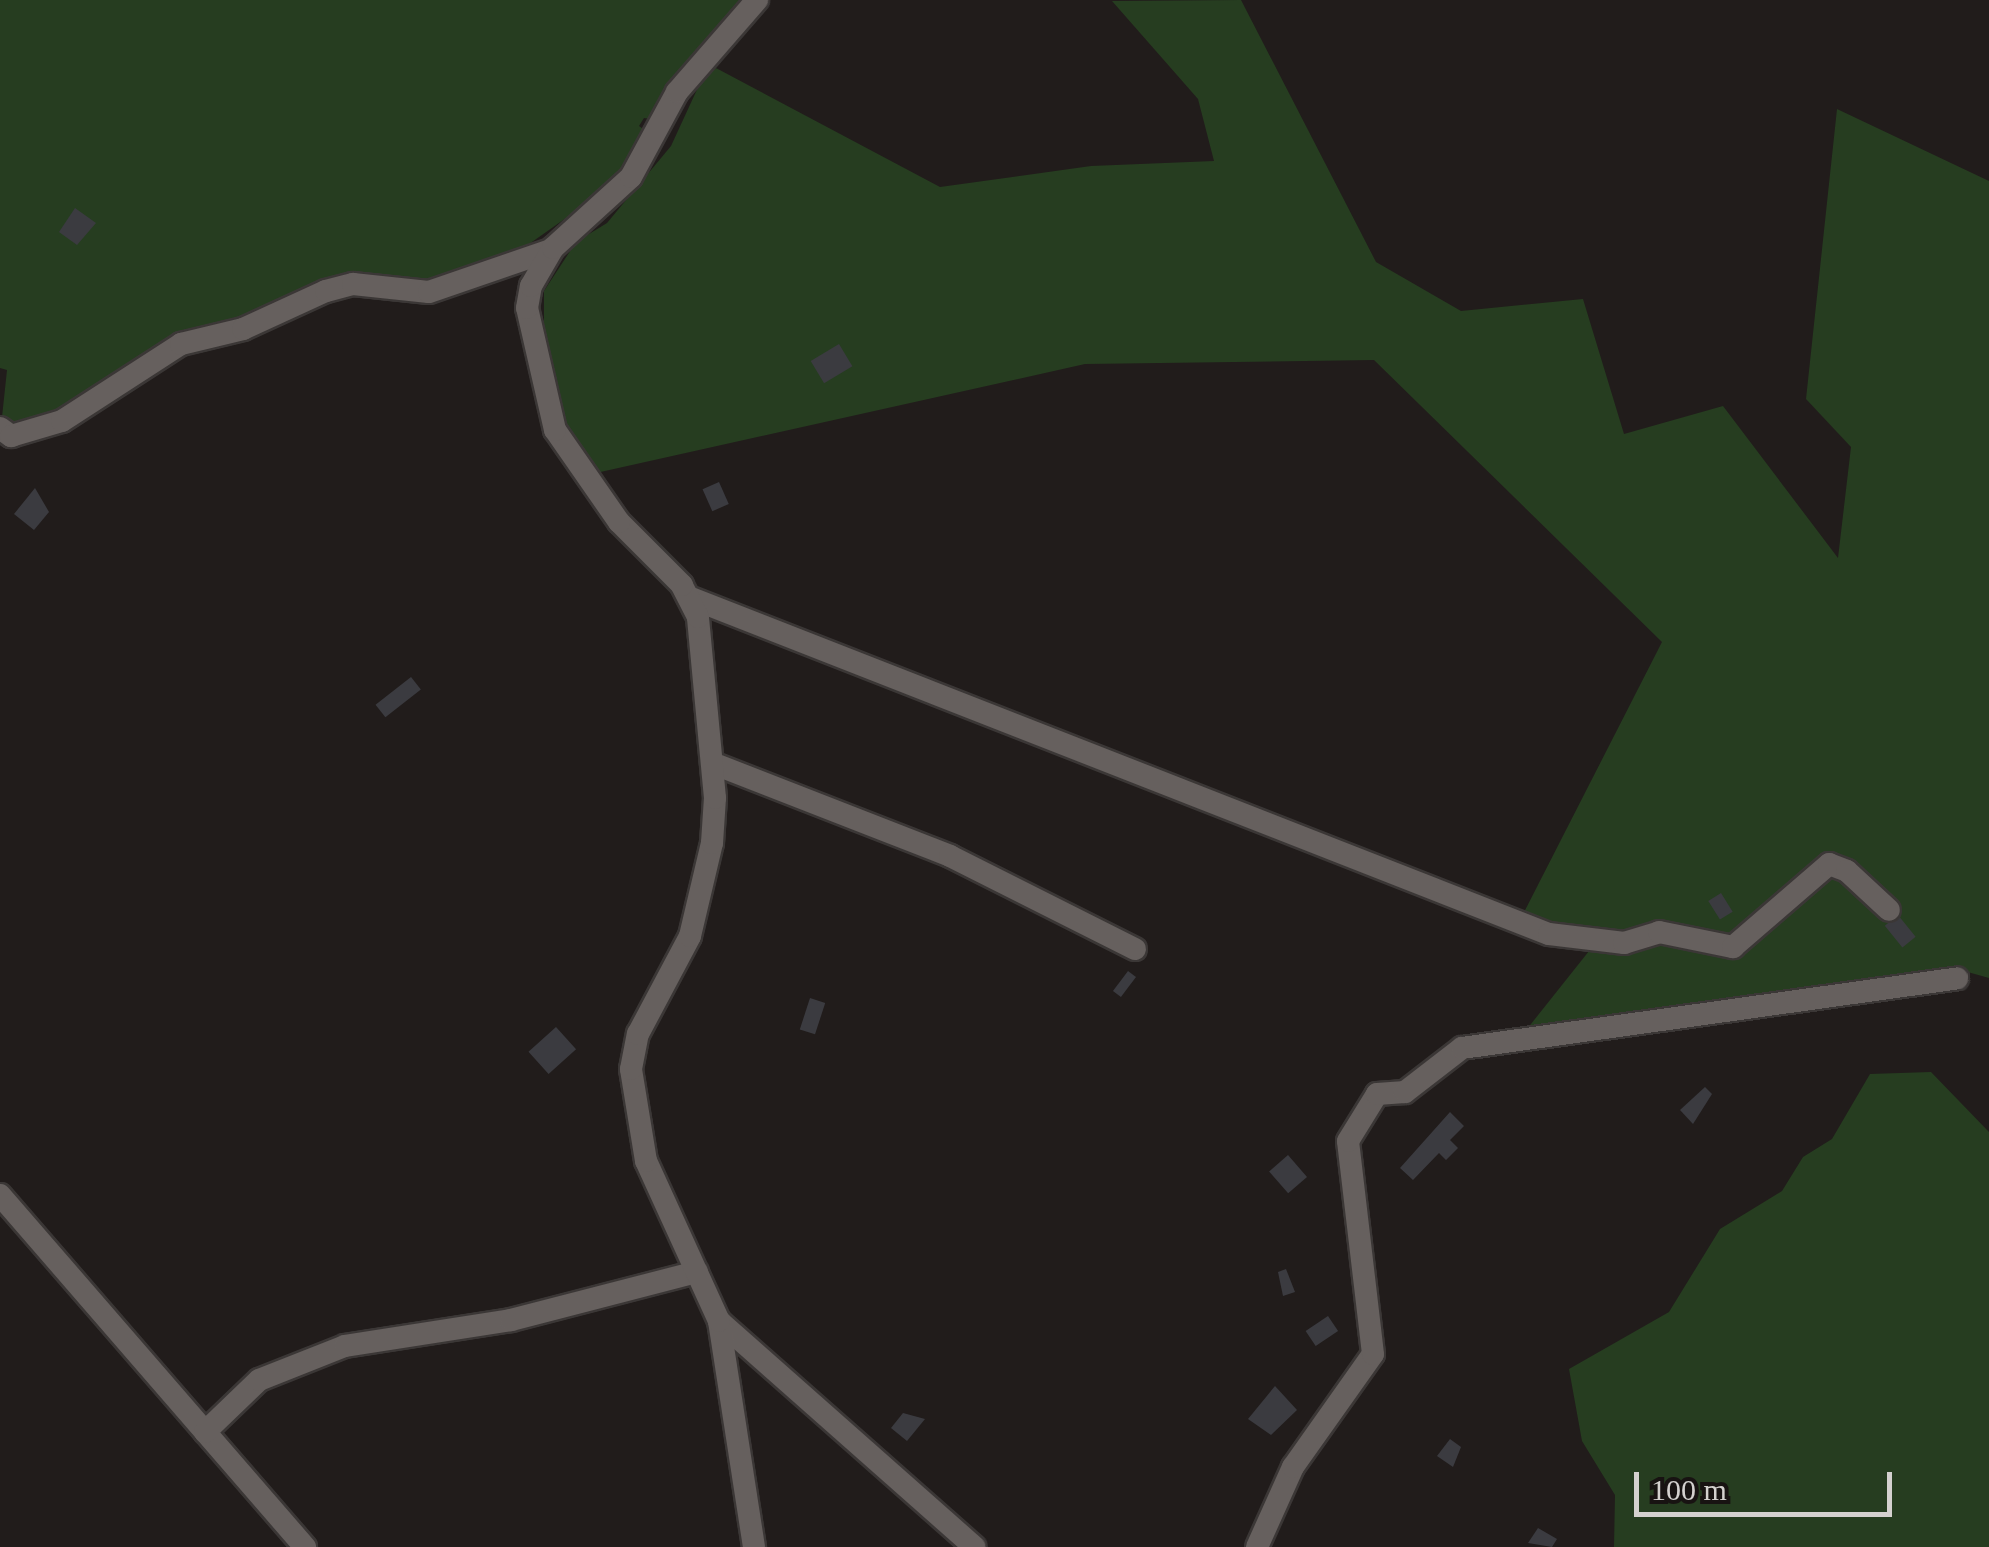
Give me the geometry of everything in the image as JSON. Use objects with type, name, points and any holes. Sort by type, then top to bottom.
[{"type":"street","points":[[756,0],[677,92],[631,176],[553,248],[531,286],[527,308],[556,430],[618,522],[691,598],[1549,934],[1624,942],[1659,932],[1732,947],[1829,864],[1847,871],[1889,910]]},
{"type":"street","points":[[0,428],[12,436],[62,421],[180,344],[232,333],[326,292],[353,284],[429,292],[553,248]]},
{"type":"street","points":[[691,598],[707,680],[715,818],[698,914],[638,1034],[630,1069],[646,1160],[719,1320],[754,1547]]},
{"type":"street","points":[[712,763],[950,856],[1136,949]]},
{"type":"street","points":[[1257,1547],[1293,1466],[1374,1354],[1348,1141],[1378,1094],[1405,1092],[1462,1048],[1957,978]]},
{"type":"street","points":[[0,1195],[305,1547]]},
{"type":"street","points":[[205,1432],[259,1380],[345,1346],[511,1320],[698,1272]]},
{"type":"street","points":[[719,1320],[974,1547]]},
{"type":"green space","points":[[0,0],[744,0],[651,119],[644,118],[639,126],[646,131],[610,187],[505,261],[429,285],[351,277],[18,429],[2,417],[7,370],[0,368]]},
{"type":"green space","points":[[1241,0],[1376,262],[1461,311],[1583,299],[1624,434],[1723,406],[1838,558],[1851,447],[1806,399],[1837,109],[1989,181],[1989,978],[1957,969],[1527,1029],[1593,946],[1517,926],[1662,642],[1374,360],[1085,364],[596,473],[571,439],[544,338],[544,291],[576,242],[607,223],[671,146],[700,83],[716,68],[940,187],[1091,166],[1214,161],[1198,99],[1112,1]]},
{"type":"green space","points":[[1931,1072],[1989,1132],[1989,1547],[1614,1547],[1615,1495],[1582,1441],[1569,1369],[1669,1312],[1720,1229],[1782,1191],[1803,1157],[1832,1139],[1870,1074]]},
{"type":"building","points":[[75,208],[96,223],[77,245],[59,232]]},
{"type":"building","points":[[839,344],[852,366],[824,383],[811,361]]},
{"type":"building","points":[[719,482],[729,504],[712,511],[703,489]]},
{"type":"building","points":[[35,488],[49,512],[34,530],[14,514]]},
{"type":"building","points":[[411,677],[421,690],[385,717],[376,705]]},
{"type":"building","points":[[1721,893],[1733,912],[1720,920],[1708,901]]},
{"type":"building","points":[[1898,915],[1916,937],[1902,947],[1885,926]]},
{"type":"building","points":[[1128,971],[1136,977],[1121,997],[1113,991]]},
{"type":"building","points":[[810,998],[825,1003],[815,1034],[800,1029]]},
{"type":"building","points":[[556,1027],[576,1049],[549,1074],[529,1052]]},
{"type":"building","points":[[1705,1087],[1712,1094],[1693,1124],[1680,1110]]},
{"type":"building","points":[[1450,1112],[1464,1126],[1450,1140],[1458,1148],[1446,1160],[1439,1153],[1413,1180],[1400,1168]]},
{"type":"building","points":[[1288,1155],[1307,1177],[1288,1193],[1269,1171]]},
{"type":"building","points":[[1286,1269],[1295,1292],[1283,1296],[1278,1272]]},
{"type":"building","points":[[1328,1316],[1338,1331],[1316,1346],[1306,1331]]},
{"type":"building","points":[[1275,1386],[1297,1410],[1271,1435],[1248,1419]]},
{"type":"building","points":[[903,1413],[925,1419],[907,1441],[891,1428]]},
{"type":"building","points":[[1450,1439],[1461,1447],[1453,1467],[1437,1456]]},
{"type":"building","points":[[1538,1528],[1557,1539],[1552,1547],[1528,1543]]}]
